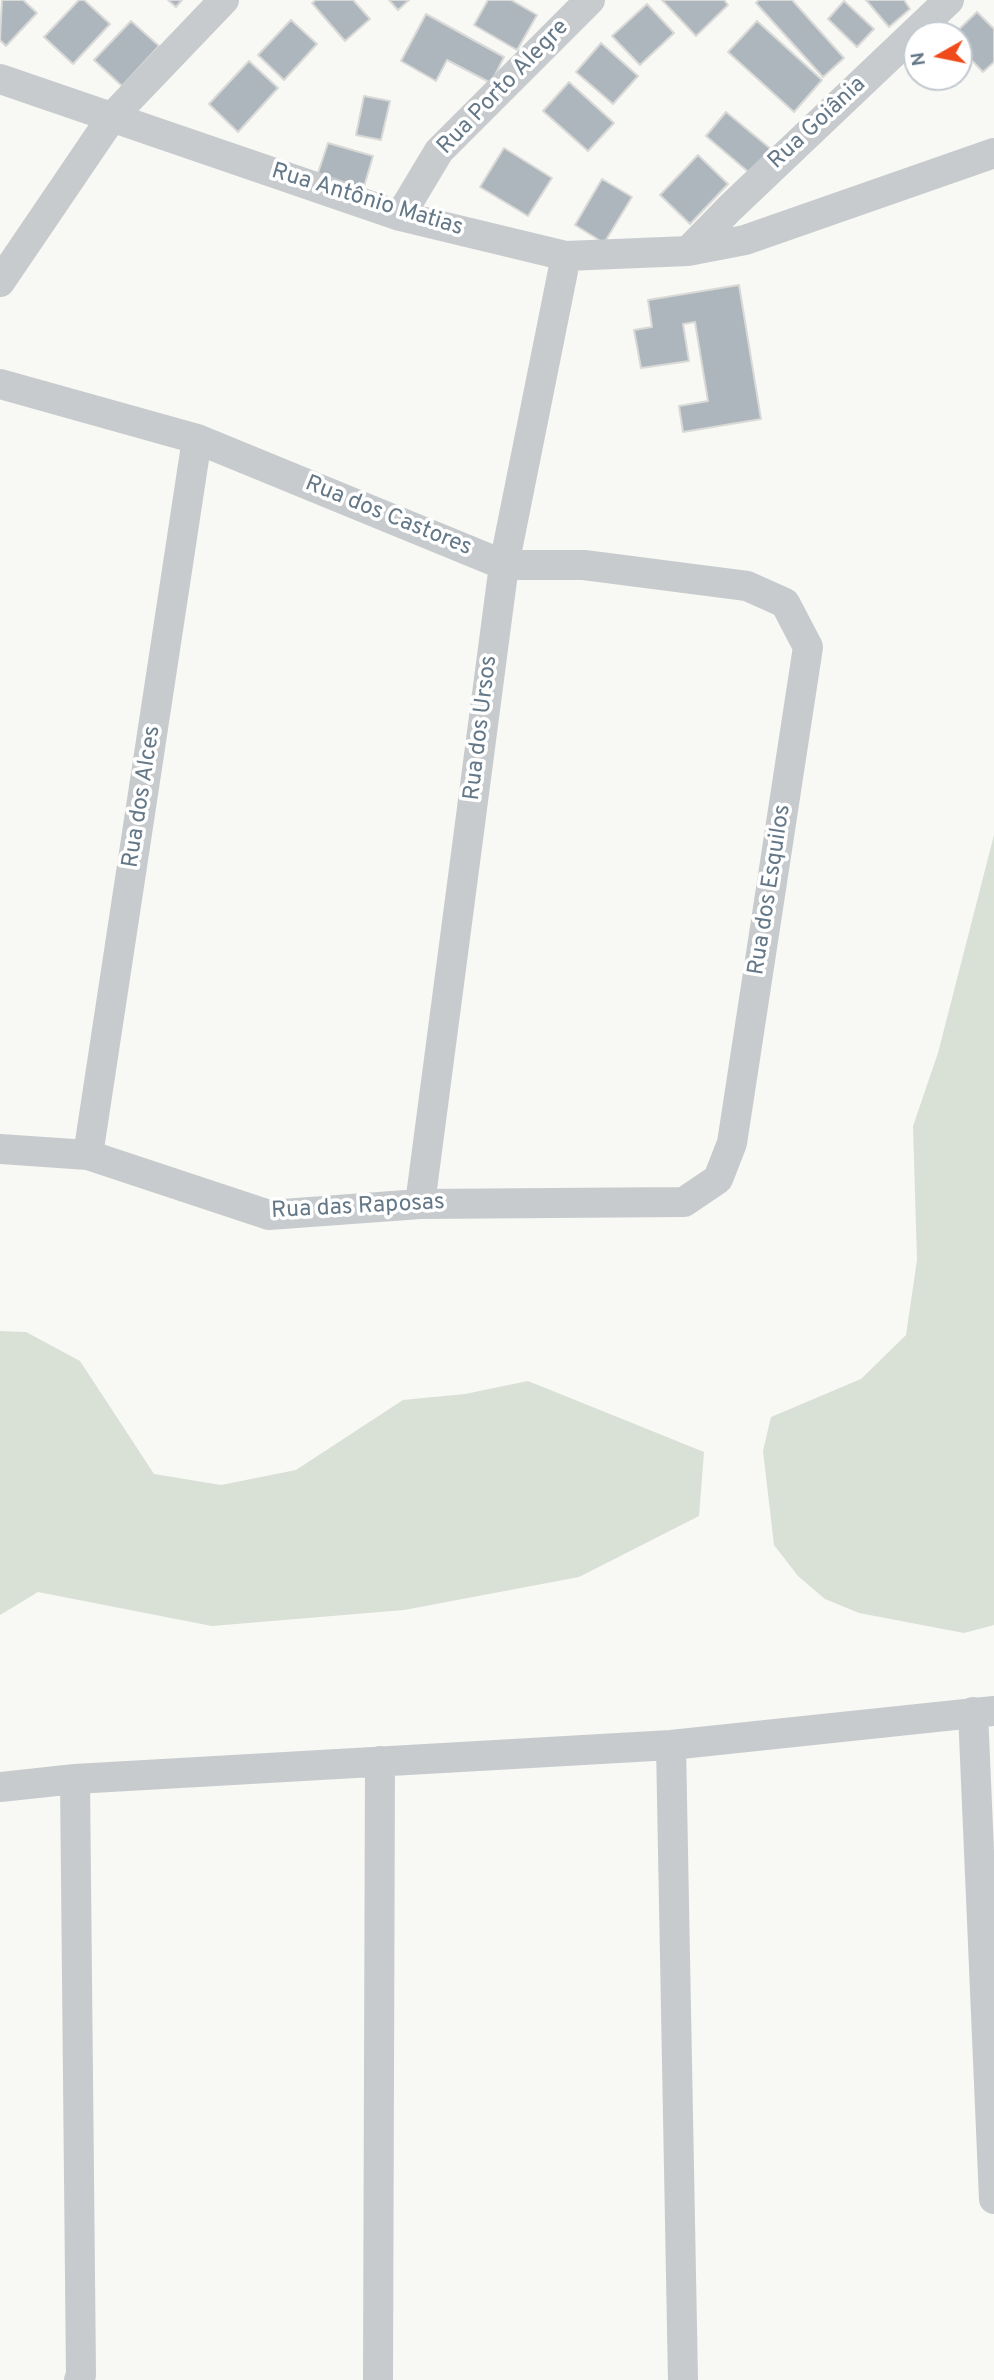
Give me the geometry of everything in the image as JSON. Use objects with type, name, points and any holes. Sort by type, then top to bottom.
[{"type":"street","points":[[0,282],[112,117],[224,0]]},
{"type":"street","name":"Rua Porto Alegre","points":[[400,216],[439,151],[590,0]]},
{"type":"street","name":"Rua Goiânia","points":[[688,251],[949,0]]},
{"type":"street","name":"Rua Antônio Matias","points":[[0,79],[400,216],[566,256],[688,251],[745,240],[994,153]]},
{"type":"street","points":[[730,208],[745,240]]},
{"type":"street","name":"Rua dos Ursos","points":[[420,1204],[504,565],[566,256]]},
{"type":"street","name":"Rua dos Castores","points":[[0,384],[197,439],[504,565],[584,565],[747,586],[785,603]]},
{"type":"street","name":"Rua dos Alces","points":[[88,1155],[197,439]]},
{"type":"street","name":"Rua dos Esquilos","points":[[718,1179],[732,1143],[808,647],[785,603]]},
{"type":"street","name":"Rua das Raposas","points":[[0,1149],[88,1155],[269,1215],[420,1204],[684,1202],[718,1179]]},
{"type":"street","points":[[0,1787],[75,1779],[671,1745],[983,1712],[994,2199]]},
{"type":"street","points":[[671,1745],[682,2380]]},
{"type":"street","points":[[377,2380],[380,1761]]},
{"type":"street","points":[[75,1779],[79,2380]]},
{"type":"shaded area","points":[[994,835],[994,1625],[964,1633],[859,1613],[825,1599],[798,1576],[774,1545],[763,1451],[771,1417],[861,1379],[906,1335],[917,1260],[913,1126],[938,1053]]},
{"type":"shaded area","points":[[0,1331],[26,1332],[80,1361],[154,1474],[221,1485],[296,1470],[403,1400],[465,1394],[528,1381],[704,1452],[699,1516],[579,1577],[404,1610],[212,1626],[38,1592],[0,1615]]},
{"type":"building","points":[[2,0],[23,0],[37,13],[6,46],[0,40]]},
{"type":"building","points":[[79,0],[84,0],[110,24],[73,64],[44,37]]},
{"type":"building","points":[[168,0],[182,0],[176,7]]},
{"type":"building","points":[[316,0],[353,0],[370,19],[345,41],[312,3]]},
{"type":"building","points":[[389,0],[409,0],[398,10]]},
{"type":"building","points":[[488,0],[511,0],[537,15],[517,50],[474,25]]},
{"type":"building","points":[[662,0],[724,0],[728,5],[696,36]]},
{"type":"building","points":[[759,0],[792,0],[844,58],[823,77],[756,3]]},
{"type":"building","points":[[866,0],[904,0],[910,9],[889,27]]},
{"type":"building","points":[[844,1],[874,29],[857,47],[828,19]]},
{"type":"building","points":[[647,4],[674,33],[640,65],[612,36]]},
{"type":"building","points":[[977,12],[994,29],[994,62],[983,72],[973,62],[973,21],[968,21]]},
{"type":"building","points":[[426,14],[504,57],[491,83],[447,60],[436,81],[401,61]]},
{"type":"building","points":[[291,20],[317,44],[284,80],[258,55]]},
{"type":"building","points":[[131,21],[159,46],[122,86],[94,60]]},
{"type":"building","points":[[757,21],[822,80],[794,112],[728,52]]},
{"type":"building","points":[[601,43],[638,76],[613,104],[576,72]]},
{"type":"building","points":[[249,61],[278,88],[238,132],[209,104]]},
{"type":"building","points":[[569,82],[614,123],[588,151],[543,111]]},
{"type":"building","points":[[364,96],[390,101],[381,140],[356,135]]},
{"type":"building","points":[[726,112],[772,150],[752,175],[706,136]]},
{"type":"building","points":[[328,143],[373,156],[363,190],[317,176]]},
{"type":"building","points":[[504,148],[552,178],[528,216],[480,187]]},
{"type":"building","points":[[698,155],[728,184],[690,224],[660,195]]},
{"type":"building","points":[[602,179],[632,197],[604,243],[575,225]]},
{"type":"building","points":[[739,285],[761,419],[683,432],[679,406],[708,401],[695,322],[683,324],[689,361],[641,368],[634,330],[652,327],[648,300]]}]
